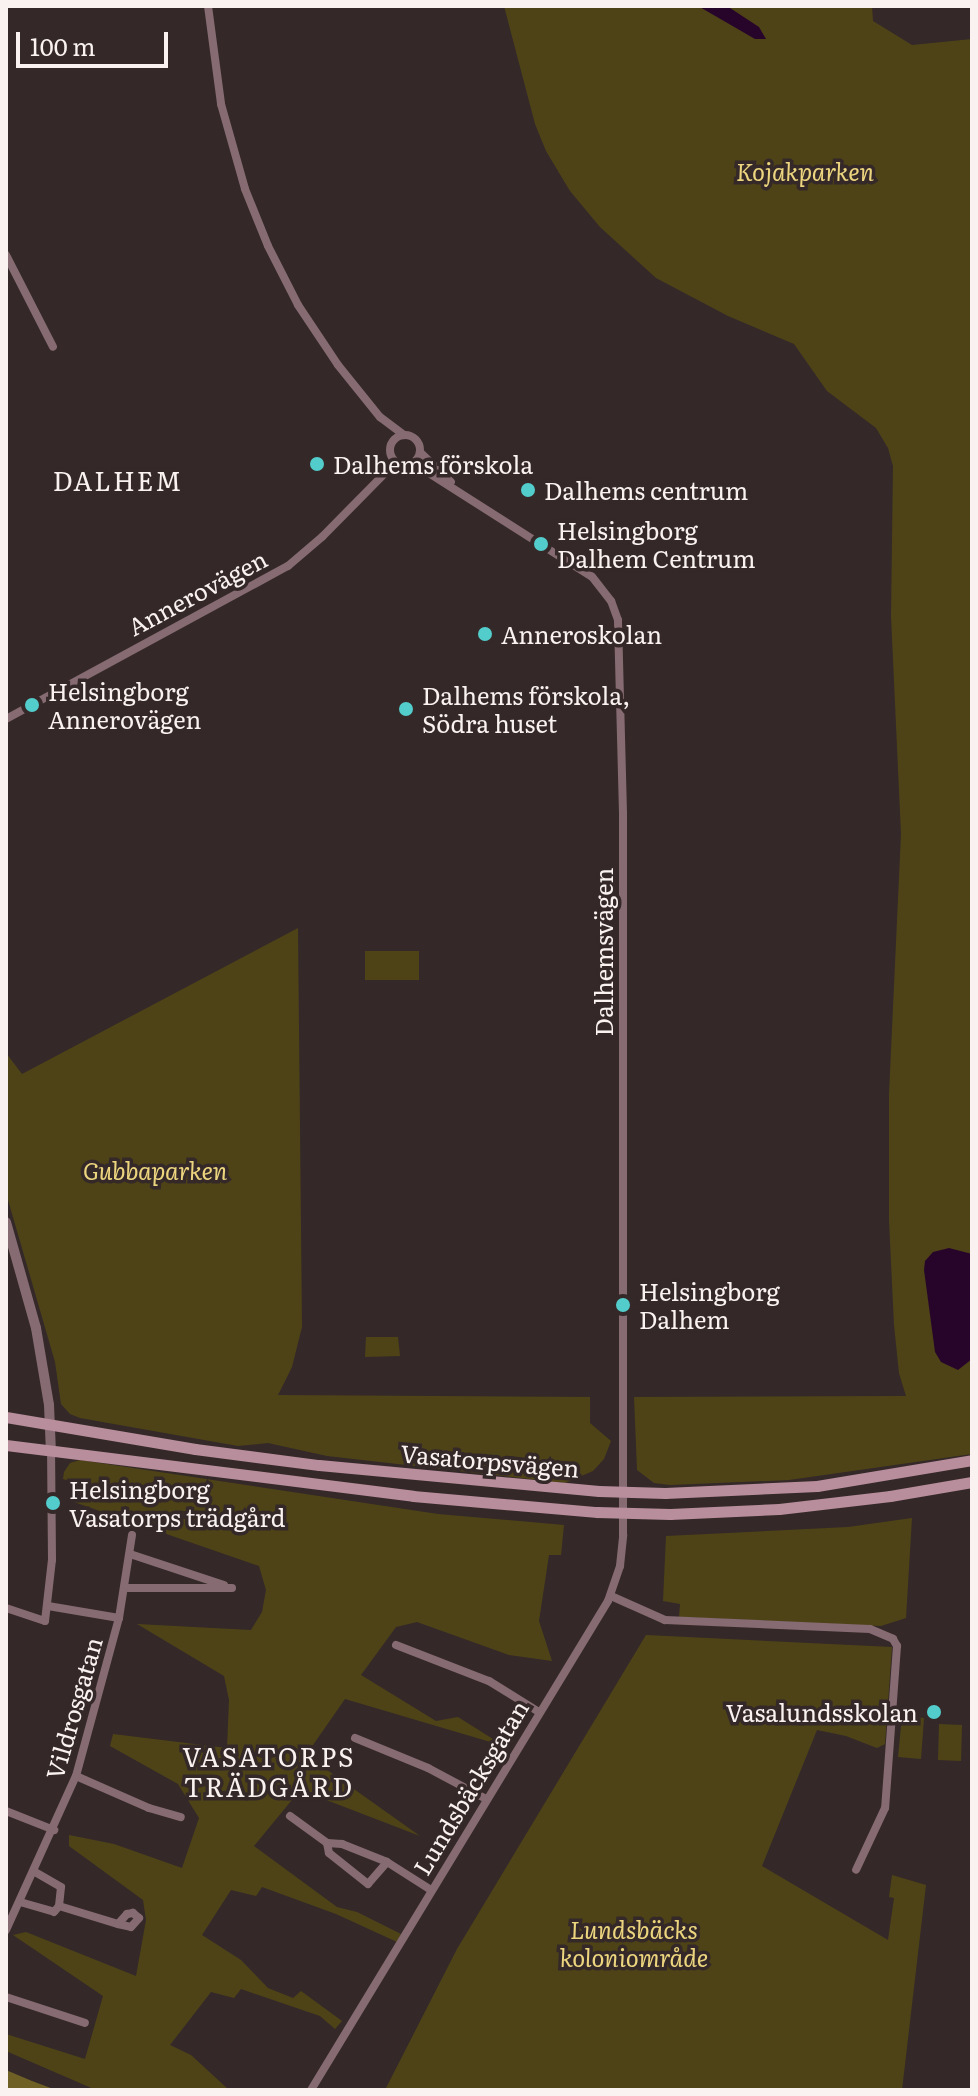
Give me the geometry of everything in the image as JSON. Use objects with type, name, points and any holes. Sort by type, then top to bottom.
[{"type":"main road","name":"Vasatorpsvägen","points":[[6,1417],[319,1465],[514,1486],[624,1492],[817,1486],[972,1460]]},
{"type":"main road","name":"Vasatorpsvägen","points":[[6,1445],[413,1496],[624,1513],[779,1509],[890,1496],[972,1482]]},
{"type":"street","points":[[208,6],[221,104],[254,213],[284,279],[314,331],[385,421],[418,442],[420,452],[413,463],[401,466],[391,457],[385,421]]},
{"type":"street","points":[[6,255],[53,347]]},
{"type":"street","points":[[391,443],[404,435]]},
{"type":"street","name":"Dalhemsvägen","points":[[420,452],[460,491]]},
{"type":"street","name":"Annerovägen","points":[[386,472],[391,457]]},
{"type":"street","name":"Dalhemsvägen","points":[[413,463],[592,577],[611,601],[618,620],[623,813],[624,1492]]},
{"type":"street","name":"Annerovägen","points":[[6,719],[288,566],[386,472],[401,466]]},
{"type":"street","points":[[6,1222],[8,1238],[36,1328],[50,1424],[54,1494],[45,1621],[6,1608]]},
{"type":"street","name":"Lundsbäcksgatan","points":[[311,2090],[611,1596],[620,1566],[624,1492]]},
{"type":"street","points":[[119,1618],[132,1535]]},
{"type":"street","points":[[124,1588],[232,1588],[130,1554]]},
{"type":"street","points":[[611,1596],[665,1620],[870,1629],[893,1639],[897,1646],[885,1808],[856,1870]]},
{"type":"street","name":"Vildrosgatan","points":[[6,1930],[35,1872],[76,1776],[119,1618],[48,1606]]},
{"type":"street","points":[[396,1645],[489,1681],[539,1712]]},
{"type":"street","points":[[355,1738],[428,1768],[486,1799]]},
{"type":"street","points":[[76,1776],[149,1808],[181,1817]]},
{"type":"street","points":[[6,1811],[54,1830]]},
{"type":"street","points":[[290,1816],[327,1843],[342,1844],[387,1862],[431,1890]]},
{"type":"street","points":[[327,1843],[329,1853],[368,1884],[387,1862]]},
{"type":"street","points":[[20,1902],[54,1912],[59,1906],[61,1887],[35,1872]]},
{"type":"street","points":[[59,1906],[118,1924]]},
{"type":"street","points":[[6,1997],[85,2023]]},
{"type":"green space","name":"Kojakparken","points":[[504,6],[872,6],[873,21],[912,45],[972,39],[972,1454],[789,1480],[670,1485],[654,1483],[637,1470],[634,1397],[906,1396],[899,1373],[894,1325],[889,1220],[889,1094],[901,834],[891,616],[893,466],[888,448],[876,428],[827,391],[794,344],[728,316],[656,278],[600,227],[570,191],[546,151],[535,124]]},
{"type":"green space","name":"Gubbaparken","points":[[298,928],[302,1327],[292,1367],[278,1395],[590,1397],[590,1423],[611,1441],[604,1459],[593,1471],[565,1483],[327,1456],[268,1443],[238,1446],[80,1418],[70,1414],[61,1404],[55,1362],[6,1193],[6,1053],[22,1074]]},
{"type":"green space","points":[[365,951],[419,951],[419,980],[365,980]]},
{"type":"green space","points":[[366,1337],[398,1337],[400,1356],[365,1357]]},
{"type":"green space","points":[[80,1460],[438,1514],[564,1525],[561,1555],[549,1555],[539,1621],[552,1661],[509,1655],[417,1622],[396,1627],[361,1675],[436,1721],[458,1717],[504,1746],[345,1699],[306,1755],[420,1836],[316,1796],[296,1795],[254,1846],[337,1907],[357,1912],[401,1934],[397,1942],[336,1914],[262,1887],[256,1896],[231,1890],[202,1935],[241,1960],[268,1988],[293,1998],[301,1991],[342,2021],[335,2029],[320,2016],[241,1989],[234,1998],[211,1992],[170,2045],[191,2055],[229,2090],[96,2090],[6,2051],[6,2034],[85,2059],[103,1996],[13,1935],[26,1932],[136,1976],[146,1920],[143,1900],[69,1846],[69,1835],[114,1844],[182,1868],[199,1818],[178,1784],[110,1746],[113,1734],[227,1748],[229,1700],[224,1676],[137,1624],[251,1630],[262,1612],[266,1590],[259,1566],[71,1501],[70,1481],[63,1479],[64,1472],[70,1463]]},
{"type":"green space","points":[[912,1518],[906,1618],[881,1626],[679,1617],[680,1604],[663,1601],[666,1536],[848,1527]]},
{"type":"green space","name":"Lundsbäcks koloniområde","points":[[646,1635],[892,1647],[885,1744],[877,1748],[846,1736],[817,1730],[762,1866],[888,1940],[894,1898],[889,1897],[892,1875],[926,1885],[902,2090],[385,2090],[457,1949]]},
{"type":"green space","points":[[902,1716],[924,1718],[921,1759],[898,1757]]},
{"type":"green space","points":[[939,1724],[962,1725],[961,1761],[938,1760]]},
{"type":"shaded area","points":[[698,6],[727,6],[759,27],[766,39],[755,39]]},
{"type":"shaded area","points":[[949,1248],[972,1254],[972,1359],[958,1370],[941,1362],[935,1352],[924,1270],[925,1261],[933,1252]]},
{"type":"shaded area","points":[[6,2070],[32,2081],[56,2090],[6,2090]]},
{"type":"place","name":"Dalhems förskola","points":[[317,464]]},
{"type":"place","name":"Dalhems centrum","points":[[528,490]]},
{"type":"place","name":"Helsingborg Dalhem Centrum","points":[[541,544]]},
{"type":"place","name":"Anneroskolan","points":[[485,634]]},
{"type":"place","name":"Helsingborg Annerovägen","points":[[32,705]]},
{"type":"place","name":"Dalhems förskola, Södra huset","points":[[406,709]]},
{"type":"place","name":"Helsingborg Dalhem","points":[[623,1305]]},
{"type":"place","name":"Helsingborg Vasatorps trädgård","points":[[53,1503]]},
{"type":"place","name":"Vasalundsskolan","points":[[934,1712]]},
{"type":"district","name":"DALHEM","points":[[118,480]]},
{"type":"district","name":"VASATORPS TRÄDGÅRD","points":[[269,1771]]}]
